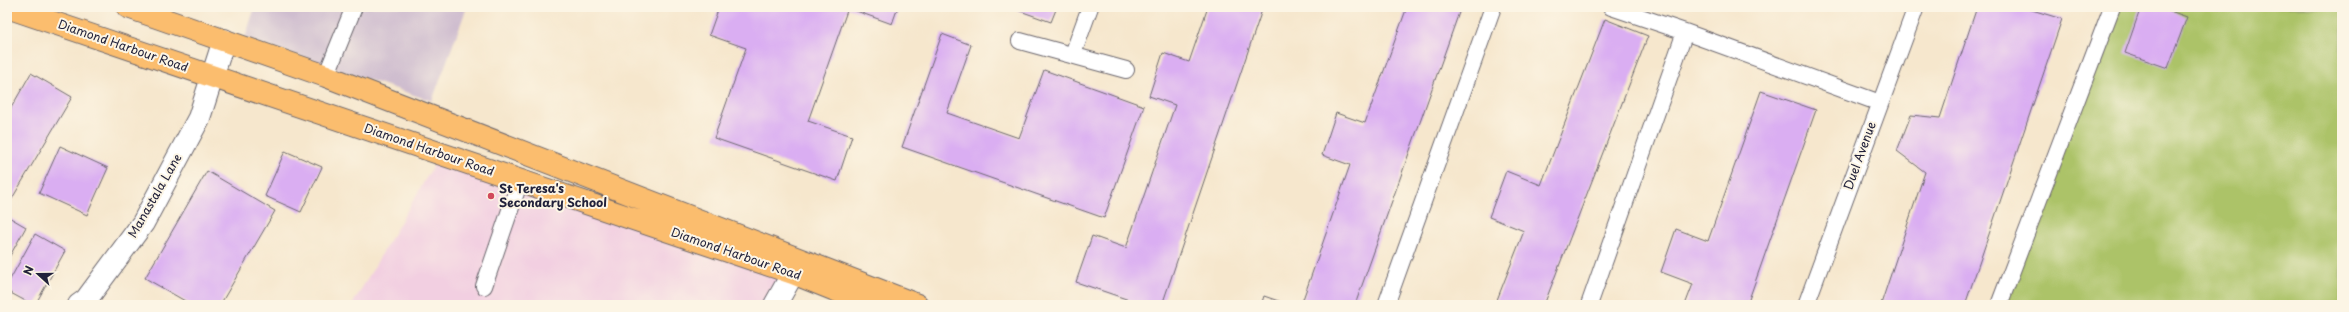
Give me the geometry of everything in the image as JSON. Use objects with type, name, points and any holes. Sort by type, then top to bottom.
[{"type":"main road","name":"Diamond Harbour Road","points":[[7,7],[793,273],[872,305]]},
{"type":"main road","name":"Diamond Harbour Road","points":[[128,7],[326,76],[917,305]]},
{"type":"street","name":"Manastala Lane","points":[[80,305],[86,300],[142,223],[199,118],[224,40]]},
{"type":"street","points":[[775,305],[793,273]]},
{"type":"lane","points":[[326,76],[354,7]]},
{"type":"lane","points":[[1073,54],[1090,7]]},
{"type":"lane","points":[[1386,305],[1493,7]]},
{"type":"lane","points":[[1611,7],[1686,32],[1880,103]]},
{"type":"lane","name":"Duel Avenue","points":[[1806,305],[1916,7]]},
{"type":"lane","points":[[1999,305],[2112,7]]},
{"type":"lane","points":[[1589,305],[1686,32]]},
{"type":"lane","points":[[1020,41],[1073,54],[1126,70]]},
{"type":"lane","points":[[484,286],[520,181]]},
{"type":"shaded area","points":[[255,7],[467,7],[432,101],[245,38]]},
{"type":"shaded area","name":"St Teresa's Secondary School","points":[[442,151],[781,274],[763,305],[352,305]]},
{"type":"green space","points":[[2116,7],[2342,7],[2342,305],[2003,305]]},
{"type":"building","points":[[719,7],[751,7],[759,10],[760,7],[898,7],[892,24],[848,8],[808,121],[852,136],[837,181],[714,138],[746,48],[709,35]]},
{"type":"building","points":[[1009,7],[1057,7],[1051,22]]},
{"type":"building","points":[[1208,7],[1263,7],[1162,305],[1144,305],[1076,282],[1092,236],[1126,248],[1175,105],[1149,96],[1163,53],[1189,62]]},
{"type":"building","points":[[1407,7],[1461,7],[1355,305],[1301,305],[1350,165],[1322,155],[1336,113],[1365,123]]},
{"type":"building","points":[[1977,7],[2022,7],[2062,19],[1965,305],[1881,304],[1925,172],[1897,151],[1911,115],[1940,118]]},
{"type":"building","points":[[2141,7],[2159,7],[2187,17],[2168,68],[2125,53]]},
{"type":"building","points":[[1605,19],[1648,36],[1544,305],[1495,305],[1524,231],[1489,217],[1506,171],[1541,185]]},
{"type":"building","points":[[942,34],[971,45],[947,113],[1019,138],[1044,70],[1144,106],[1104,218],[902,147]]},
{"type":"building","points":[[31,73],[72,97],[10,202],[7,200],[7,115]]},
{"type":"building","points":[[1761,91],[1816,110],[1747,305],[1685,305],[1693,284],[1661,272],[1676,229],[1708,241]]},
{"type":"building","points":[[60,146],[108,168],[87,215],[39,193]]},
{"type":"building","points":[[285,151],[322,167],[301,212],[265,196]]},
{"type":"building","points":[[207,171],[275,211],[220,305],[192,305],[145,278]]},
{"type":"building","points":[[7,216],[26,227],[7,261]]},
{"type":"building","points":[[35,234],[65,251],[35,305],[33,305],[7,291],[7,285]]},
{"type":"building","points":[[1264,296],[1290,305],[1261,305]]},
{"type":"place","name":"St Teresa's Secondary School","points":[[491,196]]}]
